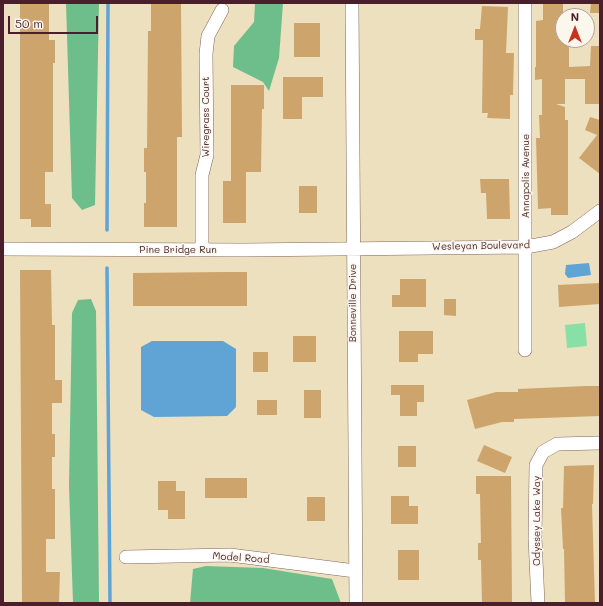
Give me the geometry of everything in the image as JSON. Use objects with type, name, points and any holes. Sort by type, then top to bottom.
[{"type":"street","name":"Bonneville Drive","points":[[352,3],[356,603]]},
{"type":"street","name":"Annapolis Avenue","points":[[525,3],[525,350]]},
{"type":"street","name":"Wiregrass Court","points":[[202,250],[202,175],[207,155],[206,54],[208,36],[222,10]]},
{"type":"street","name":"Wesleyan Boulevard","points":[[353,248],[526,247],[553,242],[572,232],[600,211]]},
{"type":"street","name":"Pine Bridge Run","points":[[3,249],[202,250],[353,248]]},
{"type":"street","name":"Odyssey Lake Way","points":[[538,603],[535,538],[536,465],[543,452],[556,444],[600,443]]},
{"type":"street","name":"Model Road","points":[[126,557],[230,555],[355,571]]},
{"type":"green space","points":[[66,3],[99,3],[95,205],[82,210],[72,198]]},
{"type":"green space","points":[[255,3],[283,3],[279,58],[269,91],[263,82],[233,67],[234,46],[254,22]]},
{"type":"green space","points":[[91,299],[96,311],[99,603],[73,603],[69,486],[72,313],[78,300]]},
{"type":"green space","points":[[585,323],[587,346],[567,348],[565,325]]},
{"type":"green space","points":[[206,566],[263,568],[332,579],[341,603],[190,603],[193,569]]},
{"type":"water","points":[[589,263],[591,275],[568,278],[565,274],[566,265]]},
{"type":"water","points":[[152,341],[223,341],[236,349],[236,407],[227,416],[154,417],[141,410],[141,347]]},
{"type":"building","points":[[20,3],[49,3],[49,40],[55,40],[55,63],[53,63],[53,172],[45,172],[45,204],[51,204],[51,227],[31,227],[31,219],[20,219]]},
{"type":"building","points":[[543,3],[563,3],[563,8],[555,8],[555,48],[569,48],[569,67],[590,66],[591,48],[600,46],[600,104],[585,104],[585,79],[565,79],[565,104],[556,104],[565,107],[565,120],[568,120],[568,215],[551,215],[551,208],[538,209],[536,138],[540,138],[539,115],[542,115],[542,79],[535,80],[536,21],[543,20]]},
{"type":"building","points":[[591,3],[600,3],[600,13],[595,13],[595,8],[590,8]]},
{"type":"building","points":[[151,4],[181,4],[182,137],[177,137],[177,227],[144,227],[146,172],[144,172],[144,148],[147,148],[148,31],[151,31]]},
{"type":"building","points":[[482,6],[508,7],[506,53],[514,53],[513,95],[510,95],[510,119],[487,118],[488,113],[482,113],[483,40],[475,40],[475,29],[480,29]]},
{"type":"building","points":[[294,23],[320,23],[320,57],[294,57]]},
{"type":"building","points":[[283,77],[323,77],[323,97],[302,97],[302,119],[283,119]]},
{"type":"building","points":[[231,85],[264,85],[261,172],[246,172],[246,223],[223,223],[223,181],[231,181]]},
{"type":"building","points":[[590,117],[600,120],[600,174],[579,158],[597,135],[585,130]]},
{"type":"building","points":[[480,179],[509,179],[510,219],[487,219],[486,193],[481,193]]},
{"type":"building","points":[[299,186],[317,186],[317,213],[299,213]]},
{"type":"building","points":[[20,270],[51,270],[52,325],[55,325],[55,380],[62,380],[62,403],[52,403],[52,434],[55,434],[55,457],[52,457],[52,489],[55,489],[55,539],[46,539],[46,572],[60,572],[59,603],[22,603]]},
{"type":"building","points":[[247,272],[247,306],[133,306],[133,273]]},
{"type":"building","points":[[400,279],[426,279],[426,307],[392,307],[392,295],[400,295]]},
{"type":"building","points":[[600,283],[600,304],[559,307],[558,285]]},
{"type":"building","points":[[444,299],[456,299],[456,316],[444,315]]},
{"type":"building","points":[[399,331],[433,331],[433,354],[418,354],[418,362],[399,362]]},
{"type":"building","points":[[293,336],[316,336],[316,362],[293,362]]},
{"type":"building","points":[[253,352],[268,352],[268,372],[253,372]]},
{"type":"building","points":[[391,385],[424,385],[424,402],[417,402],[417,416],[400,416],[400,395],[391,395]]},
{"type":"building","points":[[600,386],[600,416],[514,419],[514,422],[502,422],[475,429],[467,400],[496,392],[518,392],[518,389]]},
{"type":"building","points":[[304,390],[321,390],[321,418],[304,418]]},
{"type":"building","points":[[257,400],[277,400],[277,415],[257,415]]},
{"type":"building","points":[[484,445],[512,457],[505,473],[477,461]]},
{"type":"building","points":[[398,446],[416,446],[416,467],[398,467]]},
{"type":"building","points":[[594,465],[592,504],[595,603],[565,603],[564,549],[561,508],[563,508],[564,466]]},
{"type":"building","points":[[476,476],[511,476],[512,603],[482,603],[481,560],[478,560],[478,543],[481,543],[480,494],[476,494]]},
{"type":"building","points":[[205,478],[247,478],[247,498],[205,498]]},
{"type":"building","points":[[158,481],[176,481],[176,491],[185,491],[185,519],[168,519],[168,510],[158,510]]},
{"type":"building","points":[[391,496],[409,496],[409,506],[418,506],[418,524],[391,524]]},
{"type":"building","points":[[307,497],[325,497],[325,521],[307,521]]},
{"type":"building","points":[[398,550],[419,550],[419,580],[398,580]]},
{"type":"waterway","points":[[107,230],[108,3]]},
{"type":"waterway","points":[[107,268],[110,603]]}]
